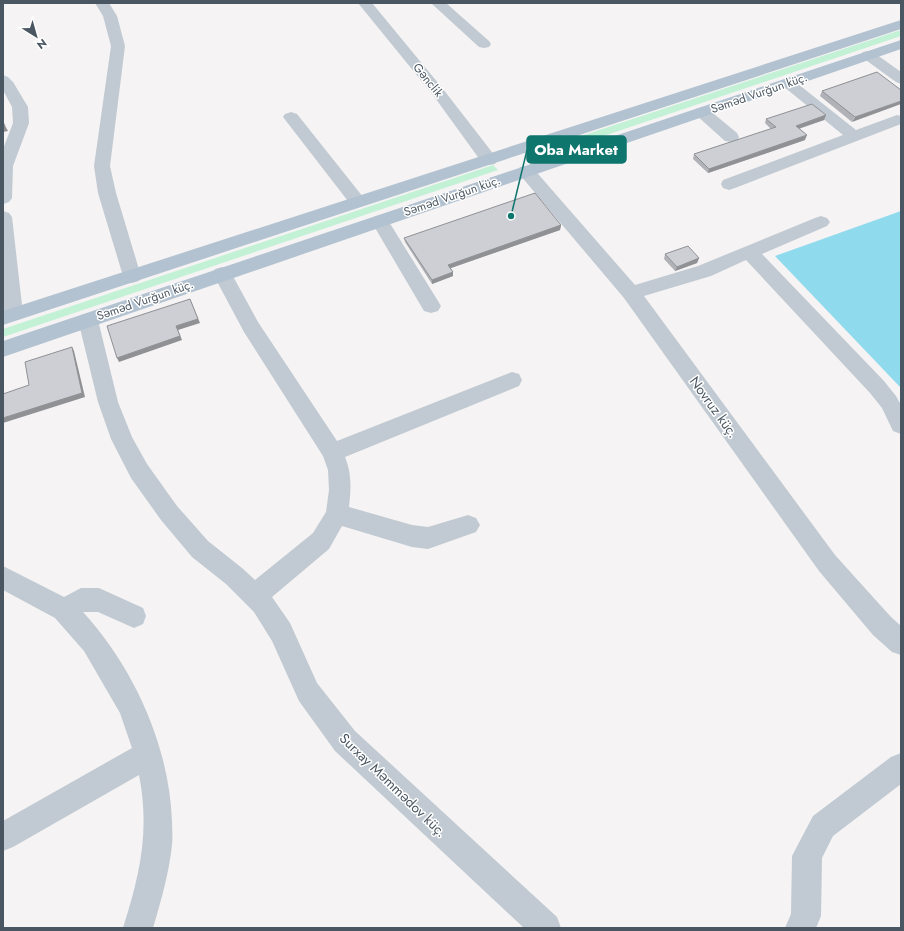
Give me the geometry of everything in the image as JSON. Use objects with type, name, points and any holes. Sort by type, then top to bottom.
[{"type":"main road","name":"Səməd Vurğun küç.","points":[[8,316],[901,24]]},
{"type":"main road","name":"Səməd Vurğun küç.","points":[[3,349],[901,44]]},
{"type":"main road","points":[[488,160],[526,171]]},
{"type":"street","points":[[102,3],[110,16],[118,46],[102,166],[107,193],[132,276]]},
{"type":"street","points":[[438,3],[484,44]]},
{"type":"street","name":"Gənclik","points":[[372,4],[488,160]]},
{"type":"street","points":[[868,56],[901,79]]},
{"type":"street","points":[[3,80],[8,84],[20,107],[21,123],[4,166],[3,198]]},
{"type":"street","points":[[788,83],[854,136]]},
{"type":"street","points":[[702,112],[730,137]]},
{"type":"street","points":[[291,117],[358,202]]},
{"type":"street","points":[[729,184],[897,120]]},
{"type":"street","name":"Novruz küç.","points":[[526,171],[631,293],[827,563],[882,626],[901,643]]},
{"type":"street","points":[[3,217],[8,316]]},
{"type":"street","points":[[380,221],[432,306]]},
{"type":"street","points":[[631,293],[704,271],[821,222]]},
{"type":"street","points":[[749,252],[878,387],[889,402],[901,425]]},
{"type":"street","points":[[222,274],[251,327],[332,452],[339,470],[340,490],[337,514],[321,541],[294,566],[256,595]]},
{"type":"street","name":"Surxay Məmmədov küç.","points":[[88,320],[108,402],[122,439],[139,471],[169,513],[200,549],[256,595],[264,604],[281,632],[308,692],[345,741],[392,787],[546,928]]},
{"type":"street","points":[[332,452],[512,380]]},
{"type":"street","points":[[337,514],[412,536],[428,538],[468,524]]},
{"type":"street","points":[[3,577],[64,610],[93,642],[131,707],[148,754],[157,796],[158,844],[150,888],[138,928]]},
{"type":"street","points":[[64,610],[81,600],[99,600],[134,616]]},
{"type":"street","points":[[3,837],[148,754]]},
{"type":"street","points":[[800,928],[806,916],[807,856],[822,826],[901,767]]},
{"type":"green space","points":[[901,30],[901,36],[544,156],[539,150]]},
{"type":"green space","points":[[493,165],[498,170],[3,337],[3,329]]},
{"type":"water","points":[[901,211],[901,388],[775,256]]},
{"type":"building","points":[[877,72],[901,90],[901,101],[855,117],[822,91]]},
{"type":"building","points":[[812,104],[826,115],[796,126],[807,135],[709,169],[694,154],[776,127],[766,119]]},
{"type":"building","points":[[535,193],[561,225],[448,265],[453,272],[432,280],[404,238]]},
{"type":"building","points":[[688,246],[699,258],[677,267],[665,254]]},
{"type":"building","points":[[190,299],[198,319],[176,326],[180,336],[117,358],[107,326]]},
{"type":"building","points":[[72,347],[82,393],[3,418],[3,394],[29,385],[25,362]]},
{"type":"place","name":"Oba Market","points":[[511,216]]}]
